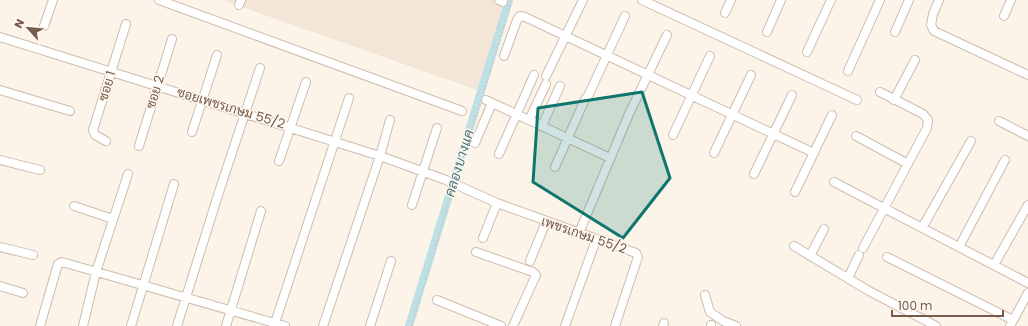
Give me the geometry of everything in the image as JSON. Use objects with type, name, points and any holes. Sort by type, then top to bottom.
[{"type":"street","points":[[44,26],[53,0]]},
{"type":"street","points":[[159,0],[462,111]]},
{"type":"street","points":[[529,120],[583,0]]},
{"type":"street","points":[[642,0],[856,100]]},
{"type":"street","points":[[725,13],[731,0]]},
{"type":"street","points":[[766,32],[781,0]]},
{"type":"street","points":[[807,52],[831,0]]},
{"type":"street","points":[[848,71],[880,0]]},
{"type":"street","points":[[895,32],[910,0]]},
{"type":"street","points":[[939,0],[933,14],[931,25],[934,31],[1028,75]]},
{"type":"street","points":[[1004,16],[1011,0]]},
{"type":"street","points":[[504,56],[517,20],[520,16],[648,74],[814,153]]},
{"type":"street","points":[[554,167],[625,16]]},
{"type":"street","name":"ซอย 1","points":[[106,141],[95,135],[93,130],[126,24]]},
{"type":"street","points":[[579,233],[610,158],[667,35]]},
{"type":"street","name":"ซอยเพชรเกษม 55/2","points":[[0,37],[291,127],[423,171],[453,184]]},
{"type":"street","name":"ซอย 2","points":[[139,146],[172,39]]},
{"type":"street","points":[[192,132],[217,55]]},
{"type":"street","points":[[673,136],[710,56]]},
{"type":"street","points":[[894,100],[915,60]]},
{"type":"street","points":[[178,326],[260,68]]},
{"type":"street","points":[[499,154],[534,75]]},
{"type":"street","points":[[714,154],[751,75]]},
{"type":"street","points":[[279,161],[306,82]]},
{"type":"street","points":[[542,126],[560,86]]},
{"type":"street","points":[[0,90],[70,111]]},
{"type":"street","points":[[848,278],[927,128],[928,120],[923,114],[880,92]]},
{"type":"street","points":[[754,174],[792,95]]},
{"type":"street","points":[[275,325],[349,98]]},
{"type":"street","points":[[471,142],[489,101],[610,158]]},
{"type":"street","points":[[795,192],[832,115]]},
{"type":"street","points":[[324,326],[380,156],[390,120]]},
{"type":"street","points":[[999,121],[1028,136]]},
{"type":"street","points":[[412,205],[437,128]]},
{"type":"street","points":[[856,136],[908,164]]},
{"type":"street","points":[[922,228],[971,142]]},
{"type":"street","points":[[0,160],[40,170]]},
{"type":"street","points":[[959,247],[1005,160]]},
{"type":"street","points":[[83,326],[96,272],[128,174]]},
{"type":"street","points":[[834,182],[1028,283]]},
{"type":"street","points":[[131,326],[174,184]]},
{"type":"street","name":"เพชรเกษม 55/2","points":[[453,184],[496,204],[638,255],[615,326]]},
{"type":"street","points":[[483,238],[496,204]]},
{"type":"street","points":[[994,265],[1028,205]]},
{"type":"street","points":[[74,206],[113,219]]},
{"type":"street","points":[[226,326],[261,211]]},
{"type":"street","points":[[530,261],[546,222]]},
{"type":"street","points":[[810,256],[824,229]]},
{"type":"street","points":[[565,326],[596,240]]},
{"type":"street","points":[[794,246],[848,278],[936,326]]},
{"type":"street","points":[[0,247],[33,255]]},
{"type":"street","points":[[476,252],[533,272],[536,275],[512,326]]},
{"type":"street","points":[[887,257],[1011,323],[1028,293]]},
{"type":"street","points":[[370,326],[391,261]]},
{"type":"street","points":[[40,326],[59,263],[186,297],[275,325],[285,326]]},
{"type":"street","points":[[0,286],[23,293]]},
{"type":"street","points":[[705,295],[710,312],[723,321],[736,326]]},
{"type":"street","points":[[437,300],[501,326]]},
{"type":"path","points":[[470,134],[512,0]]},
{"type":"path","points":[[412,326],[453,184],[471,142]]},
{"type":"highlighted area","points":[[642,92],[670,178],[623,238],[533,182],[538,108]]},
{"type":"shaded area","points":[[222,0],[506,0],[477,90]]},
{"type":"waterway","name":"คลองบางแค","points":[[409,326],[509,0]]}]
